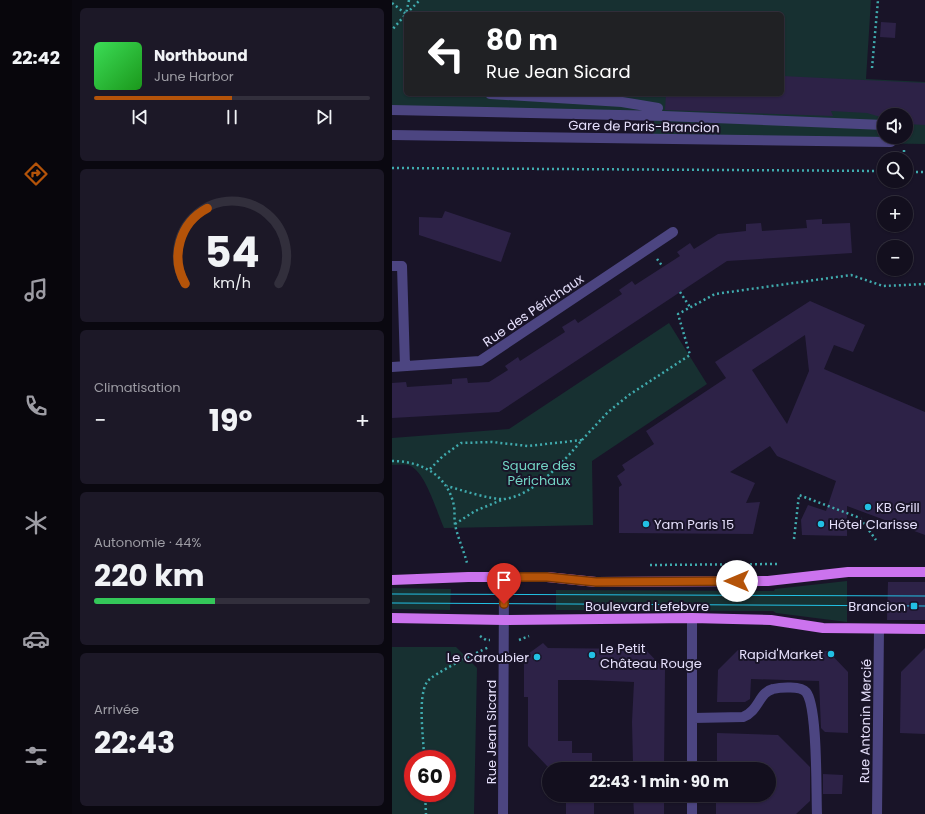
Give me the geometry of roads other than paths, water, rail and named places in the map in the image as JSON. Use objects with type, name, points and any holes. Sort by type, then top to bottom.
[{"type":"main road","name":"Boulevard Lefebvre","points":[[392,580],[547,577],[596,582],[768,581],[848,572],[925,572]]},
{"type":"main road","name":"Boulevard Lefebvre","points":[[392,618],[504,620],[692,618],[771,620],[823,628],[925,629]]},
{"type":"street","points":[[523,96],[622,102],[658,108]]},
{"type":"street","name":"Gare de Paris-Brancion","points":[[392,110],[664,116],[877,125]]},
{"type":"street","name":"Gare de Paris-Brancion","points":[[392,135],[877,142]]},
{"type":"street","name":"Rue des Périchaux","points":[[392,367],[480,361],[673,232]]},
{"type":"street","points":[[392,266],[402,266],[405,366]]},
{"type":"street","name":"Rue Jean Sicard","points":[[503,814],[504,577]]},
{"type":"street","points":[[692,618],[692,762]]},
{"type":"street","name":"Rue Antonin Mercié","points":[[877,814],[879,629]]},
{"type":"street","points":[[692,718],[743,717],[749,715],[756,709],[765,693],[774,688],[801,689],[806,692],[809,697],[812,712],[816,763],[817,814]]},
{"type":"street","points":[[692,802],[692,814]]},
{"type":"tram line","points":[[392,594],[925,596]]},
{"type":"tram line","points":[[392,603],[925,606]]},
{"type":"place","name":"KB Grill","points":[[868,507]]},
{"type":"place","name":"Yam Paris 15","points":[[646,524]]},
{"type":"place","name":"Hôtel Clarisse","points":[[821,524]]},
{"type":"place","name":"Brancion","points":[[914,606]]},
{"type":"place","name":"Rapid'Market","points":[[831,654]]},
{"type":"place","name":"Le Petit Château Rouge","points":[[592,655]]},
{"type":"place","name":"Le Caroubier","points":[[537,657]]},
{"type":"park label","name":"Square des Périchaux","points":[[539,472]]}]
